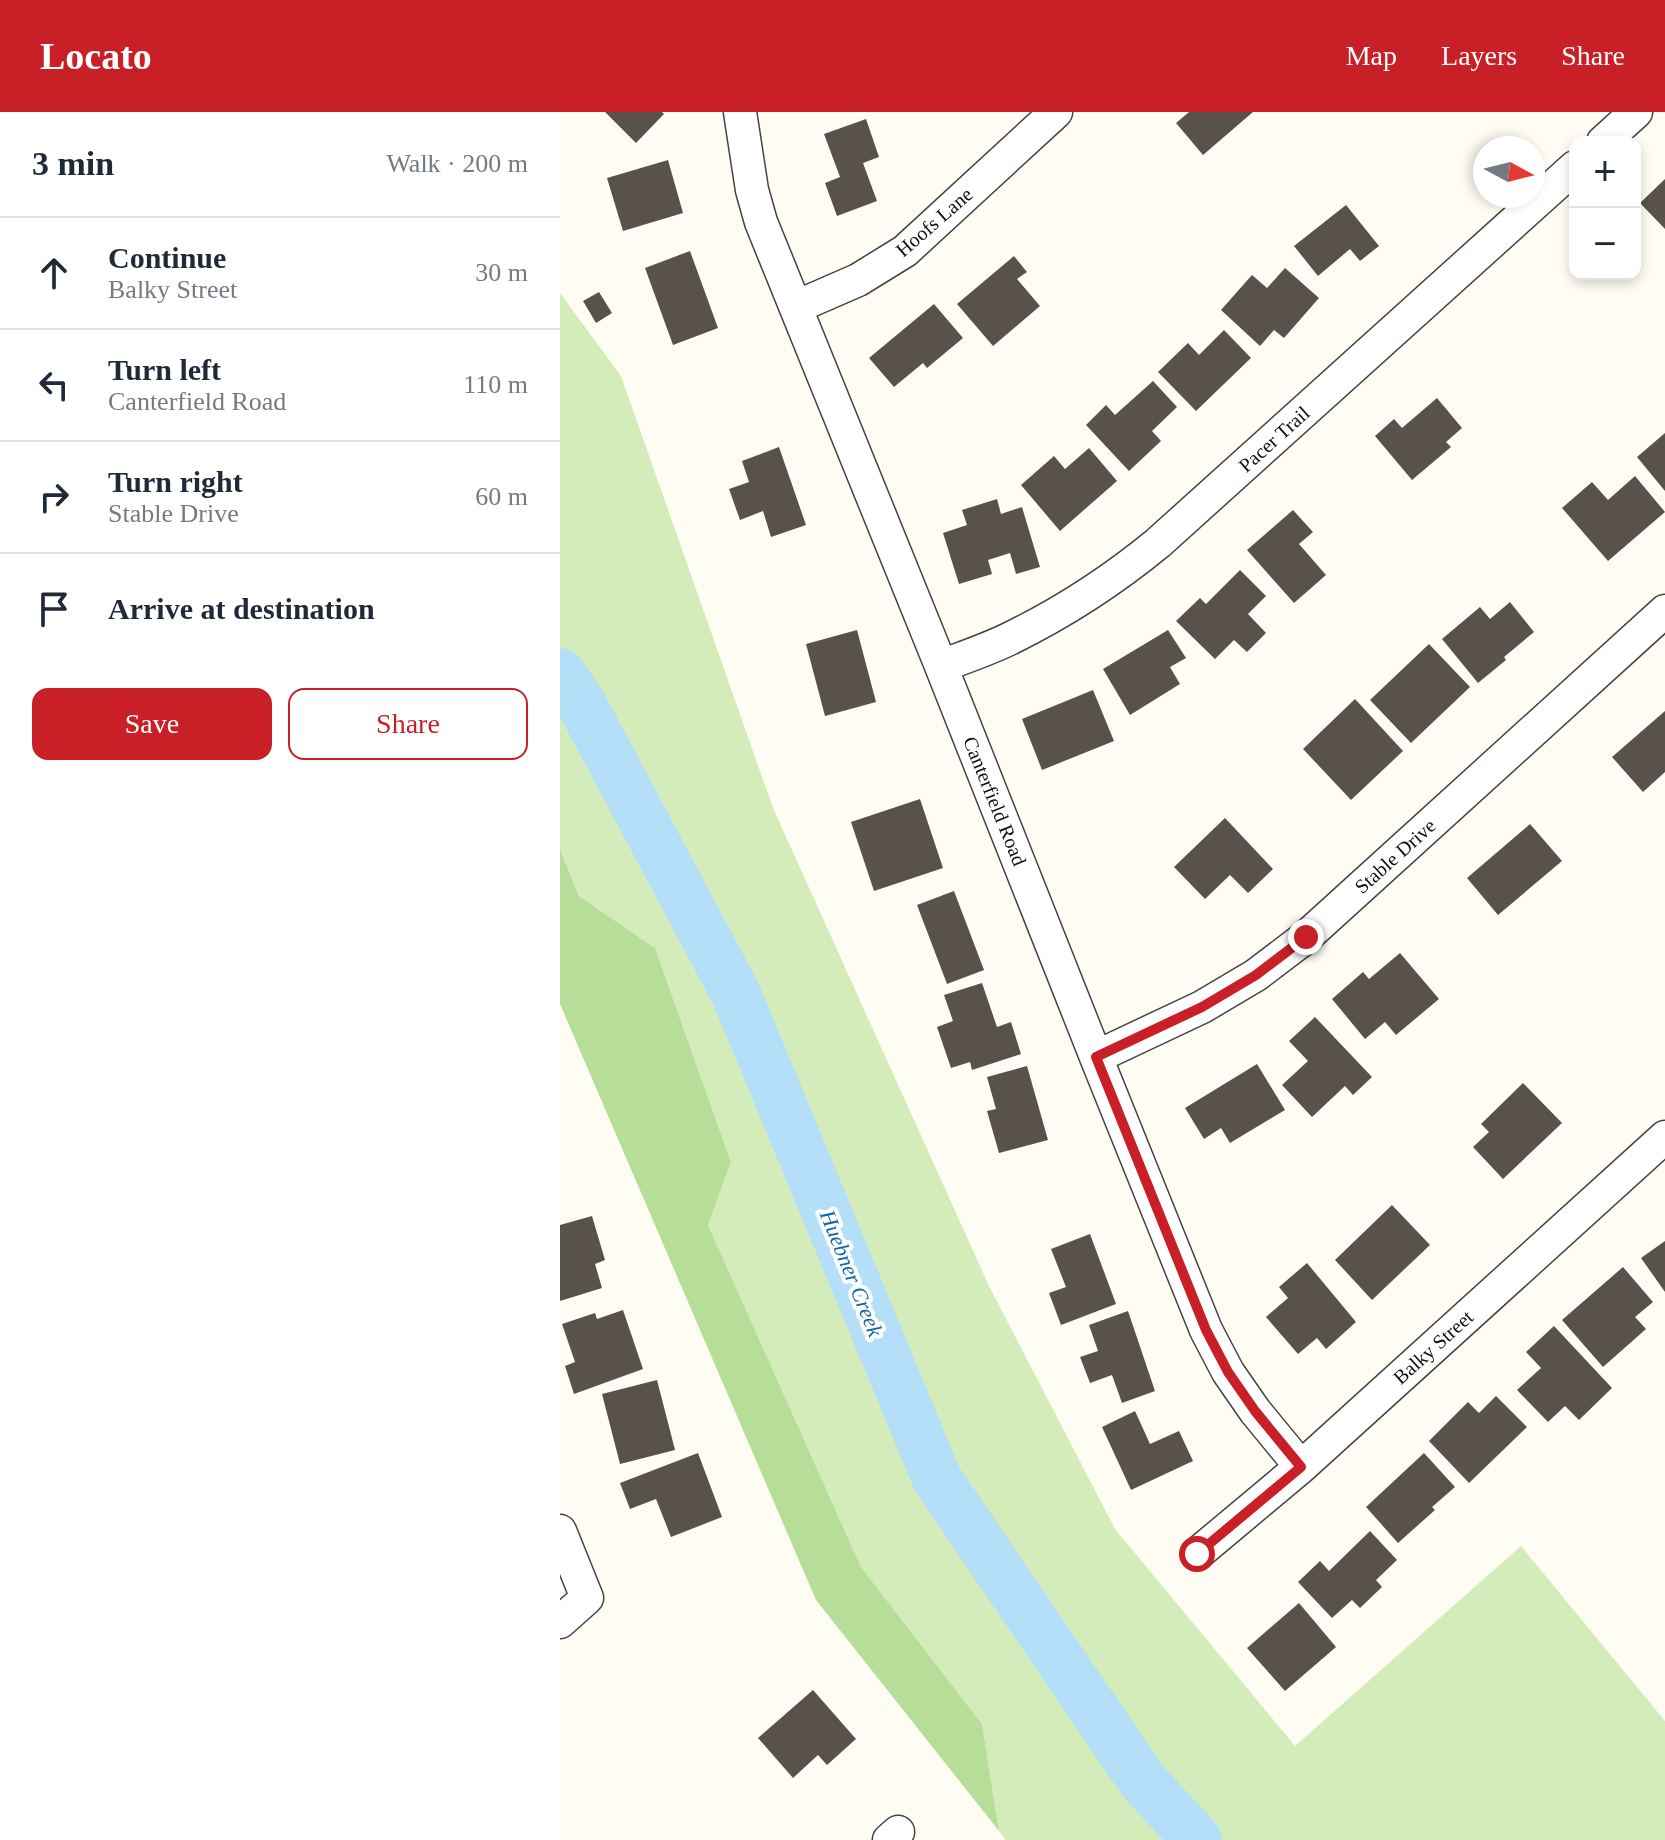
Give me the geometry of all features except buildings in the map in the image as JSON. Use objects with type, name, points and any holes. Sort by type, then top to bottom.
[{"type":"street","name":"Canterfield Road","points":[[740,112],[752,190],[761,222],[1206,1330],[1228,1372],[1255,1411],[1301,1467]]},
{"type":"street","name":"Hoofs Lane","points":[[796,307],[858,280],[905,251],[1056,112]]},
{"type":"street","points":[[1610,136],[1636,112]]},
{"type":"street","name":"Pacer Trail","points":[[941,666],[1010,639],[1069,608],[1124,571],[1569,172]]},
{"type":"street","name":"Stable Drive","points":[[1096,1057],[1202,1007],[1256,975],[1306,937],[1665,611]]},
{"type":"street","name":"Balky Street","points":[[1197,1554],[1301,1467],[1665,1137]]},
{"type":"street","points":[[560,1531],[587,1598],[560,1622]]},
{"type":"green space","points":[[560,293],[621,376],[773,808],[989,1286],[1115,1529],[1295,1746],[1521,1546],[1665,1721],[1665,1840],[1006,1840],[999,1831],[982,1724],[861,1567],[708,1225],[731,1162],[655,948],[579,896],[560,849]]},
{"type":"green space","points":[[560,849],[579,896],[655,948],[731,1162],[708,1225],[861,1567],[982,1724],[999,1831],[816,1600],[560,1004]]},
{"type":"waterway","name":"Huebner Creek","points":[[560,673],[582,705],[736,994],[937,1479],[1142,1780],[1197,1840]]},
{"type":"route","points":[[1197,1554],[1301,1467],[1255,1411],[1228,1372],[1206,1330],[1096,1057],[1202,1007],[1256,975],[1306,937]]}]
